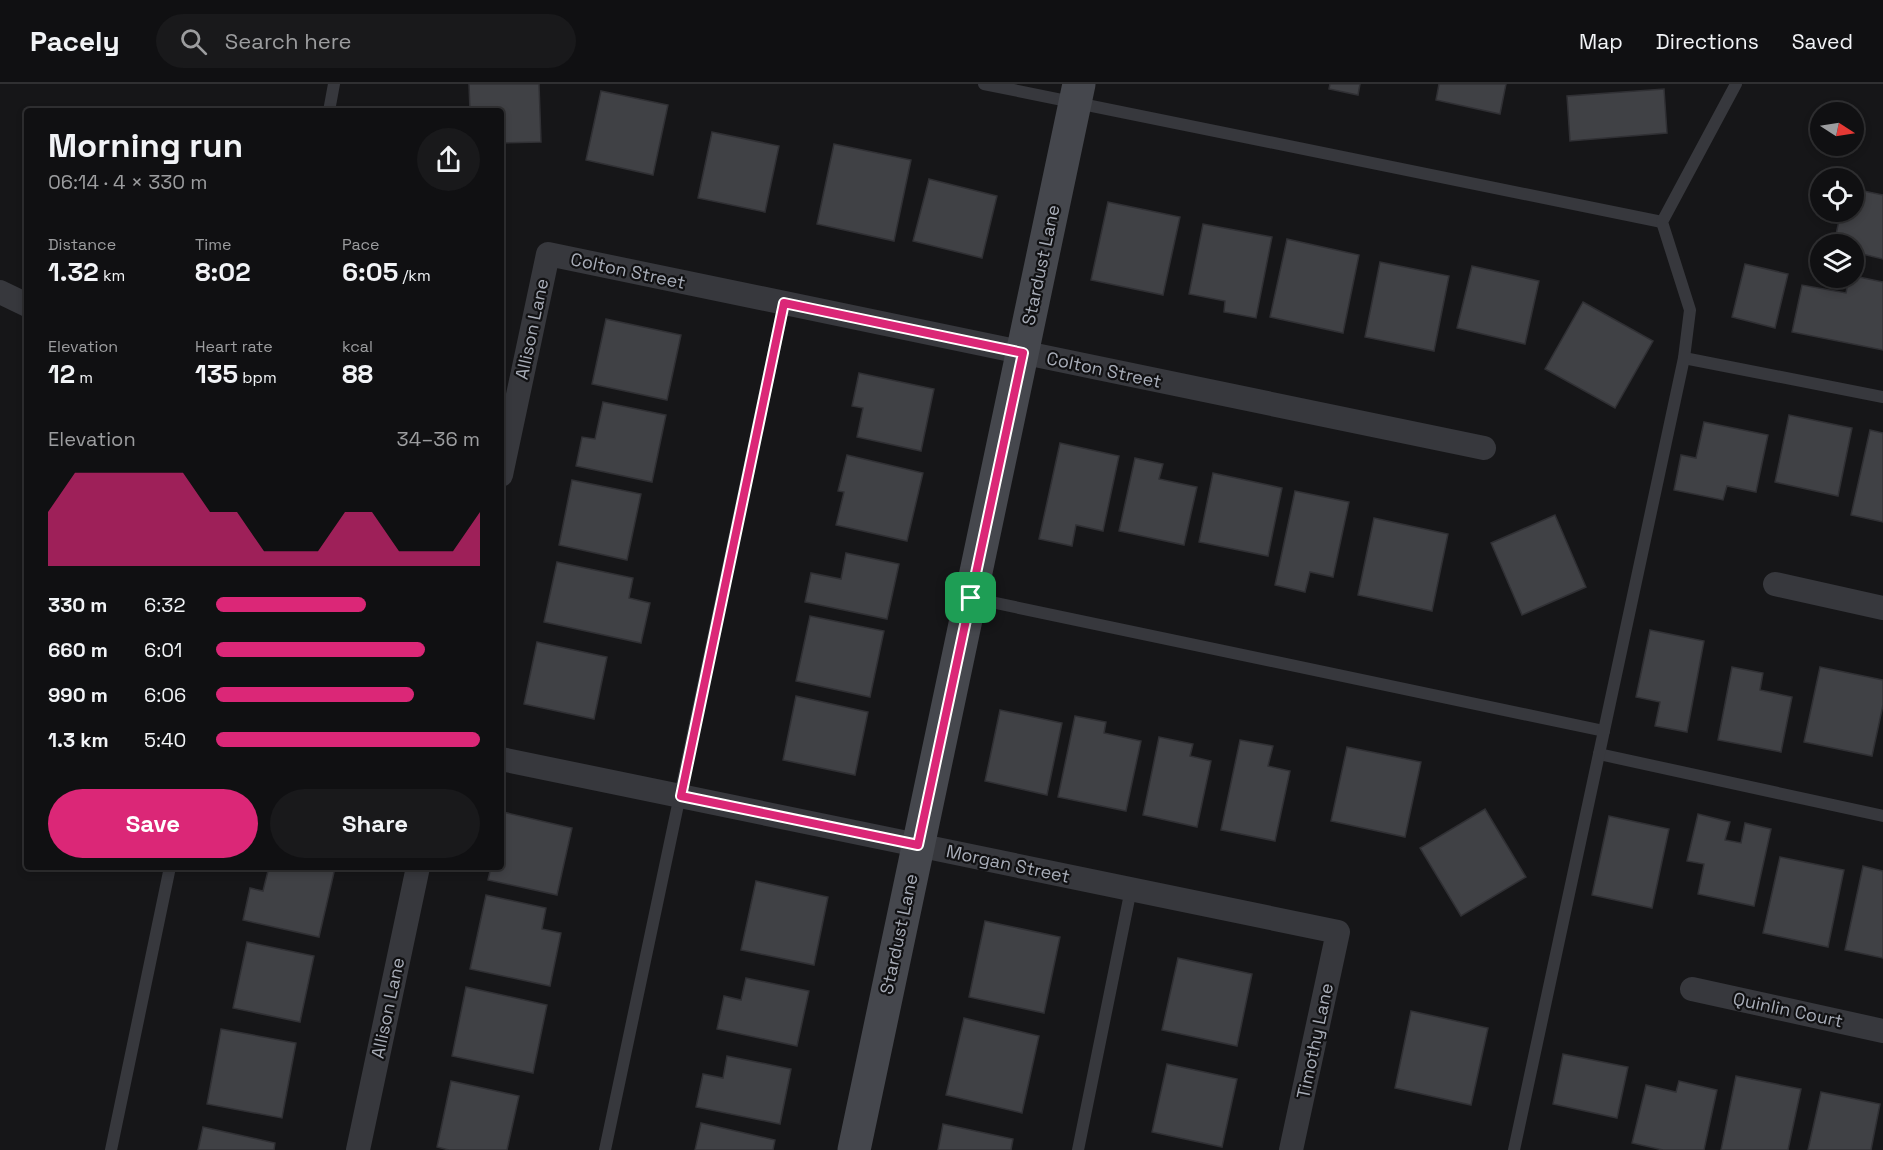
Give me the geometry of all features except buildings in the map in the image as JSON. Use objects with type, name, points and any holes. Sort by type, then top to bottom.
[{"type":"street","name":"Stardust Lane","points":[[854,1150],[1077,94]]},
{"type":"street","name":"Colton Street","points":[[548,254],[1484,448]]},
{"type":"street","name":"Allison Lane","points":[[504,461],[548,254]]},
{"type":"street","points":[[0,292],[24,304]]},
{"type":"street","points":[[1775,584],[1883,608]]},
{"type":"street","name":"Morgan Street","points":[[504,760],[1338,932]]},
{"type":"street","name":"Allison Lane","points":[[358,1150],[417,870]]},
{"type":"street","name":"Timothy Lane","points":[[1292,1150],[1338,932]]},
{"type":"street","name":"Quinlin Court","points":[[1692,989],[1883,1030]]},
{"type":"lane","points":[[330,108],[334,84]]},
{"type":"lane","points":[[984,84],[1077,94],[1662,222]]},
{"type":"lane","points":[[1514,1150],[1684,358],[1690,310],[1662,222],[1736,84]]},
{"type":"lane","points":[[605,1150],[784,303]]},
{"type":"lane","points":[[1684,358],[1883,397]]},
{"type":"lane","points":[[971,598],[1604,731]]},
{"type":"lane","points":[[1599,754],[1883,816]]},
{"type":"lane","points":[[111,1150],[169,870]]},
{"type":"lane","points":[[1078,1150],[1131,889]]},
{"type":"route","points":[[784,303],[1023,353],[971,598],[918,845],[681,796],[784,303]]}]
